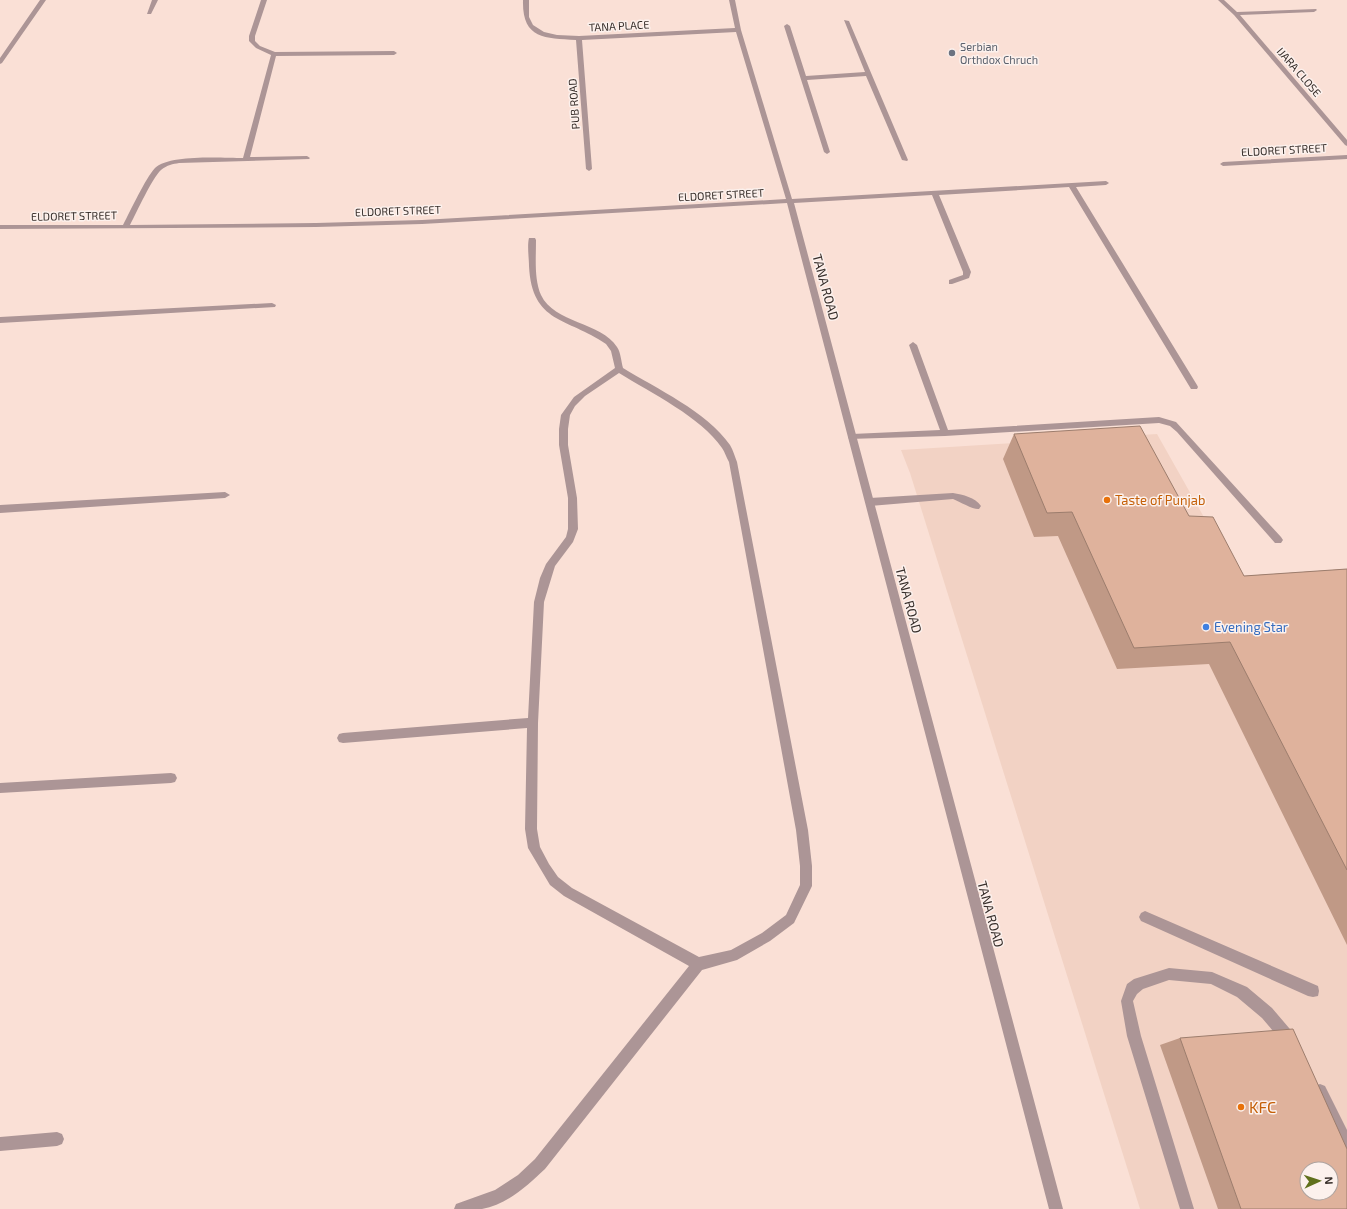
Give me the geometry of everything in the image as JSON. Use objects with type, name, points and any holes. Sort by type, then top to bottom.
[{"type":"street","points":[[0,62],[43,0]]},
{"type":"street","points":[[149,13],[155,0]]},
{"type":"street","points":[[264,0],[252,36],[252,41],[258,47],[274,54],[394,53]]},
{"type":"street","name":"TANA PLACE","points":[[526,0],[526,14],[532,28],[540,33],[558,37],[579,38],[738,30]]},
{"type":"street","name":"TANA ROAD","points":[[732,0],[738,30],[790,202],[1056,1209]]},
{"type":"street","name":"IJARA CLOSE","points":[[1221,0],[1236,14],[1347,144]]},
{"type":"street","points":[[1236,14],[1314,10]]},
{"type":"street","points":[[846,21],[905,160]]},
{"type":"street","points":[[786,26],[828,152]]},
{"type":"street","name":"PUB ROAD","points":[[579,38],[589,169]]},
{"type":"street","points":[[246,159],[274,54]]},
{"type":"street","points":[[803,78],[869,74]]},
{"type":"street","name":"ELDORET STREET","points":[[1223,164],[1347,157]]},
{"type":"street","points":[[126,226],[154,174],[158,168],[164,164],[179,161],[307,158]]},
{"type":"street","name":"ELDORET STREET","points":[[3,227],[316,225],[422,222],[1106,184]]},
{"type":"street","points":[[1071,186],[1194,387]]},
{"type":"street","points":[[935,193],[967,272],[966,276],[952,282]]},
{"type":"street","points":[[0,236],[3,227]]},
{"type":"street","points":[[461,1209],[499,1196],[523,1180],[540,1164],[698,964],[733,956],[766,937],[790,918],[806,886],[806,866],[802,830],[733,462],[726,448],[709,428],[686,411],[619,369],[613,347],[604,339],[559,317],[540,300],[534,284],[532,240]]},
{"type":"street","points":[[0,320],[272,305]]},
{"type":"street","points":[[913,345],[945,434]]},
{"type":"street","points":[[619,369],[579,396],[571,405],[562,425],[564,450],[573,495],[573,529],[569,541],[552,563],[542,585],[539,602],[533,723],[531,829],[534,848],[554,881],[568,892],[698,964]]},
{"type":"street","points":[[852,437],[945,434],[1159,420],[1165,421],[1180,430],[1278,540]]},
{"type":"street","points":[[0,508],[225,495]]},
{"type":"street","points":[[870,502],[953,496],[969,501],[976,506]]},
{"type":"street","points":[[343,738],[533,723]]},
{"type":"street","points":[[0,788],[171,778]]},
{"type":"street","points":[[1145,918],[1313,991]]},
{"type":"street","points":[[1187,1209],[1134,1036],[1127,1002],[1132,989],[1139,984],[1169,974],[1212,978],[1242,992],[1267,1013],[1297,1048]]},
{"type":"street","points":[[1316,1081],[1347,1145]]},
{"type":"street","points":[[0,1144],[57,1139]]},
{"type":"shaded area","points":[[1157,434],[1249,597],[1347,590],[1347,1209],[1140,1209],[910,473],[901,450]]},
{"type":"building","points":[[1140,426],[1189,516],[1213,517],[1244,576],[1347,569],[1347,870],[1230,642],[1134,648],[1072,512],[1047,513],[1014,434]]},
{"type":"building","name":"KFC","points":[[1293,1029],[1347,1149],[1347,1209],[1241,1209],[1180,1038]]},
{"type":"place","name":"Serbian Orthdox Chruch","points":[[952,53]]},
{"type":"place","name":"Taste of Punjab","points":[[1107,500]]},
{"type":"place","name":"Evening Star","points":[[1206,627]]},
{"type":"place","name":"KFC","points":[[1241,1107]]}]
